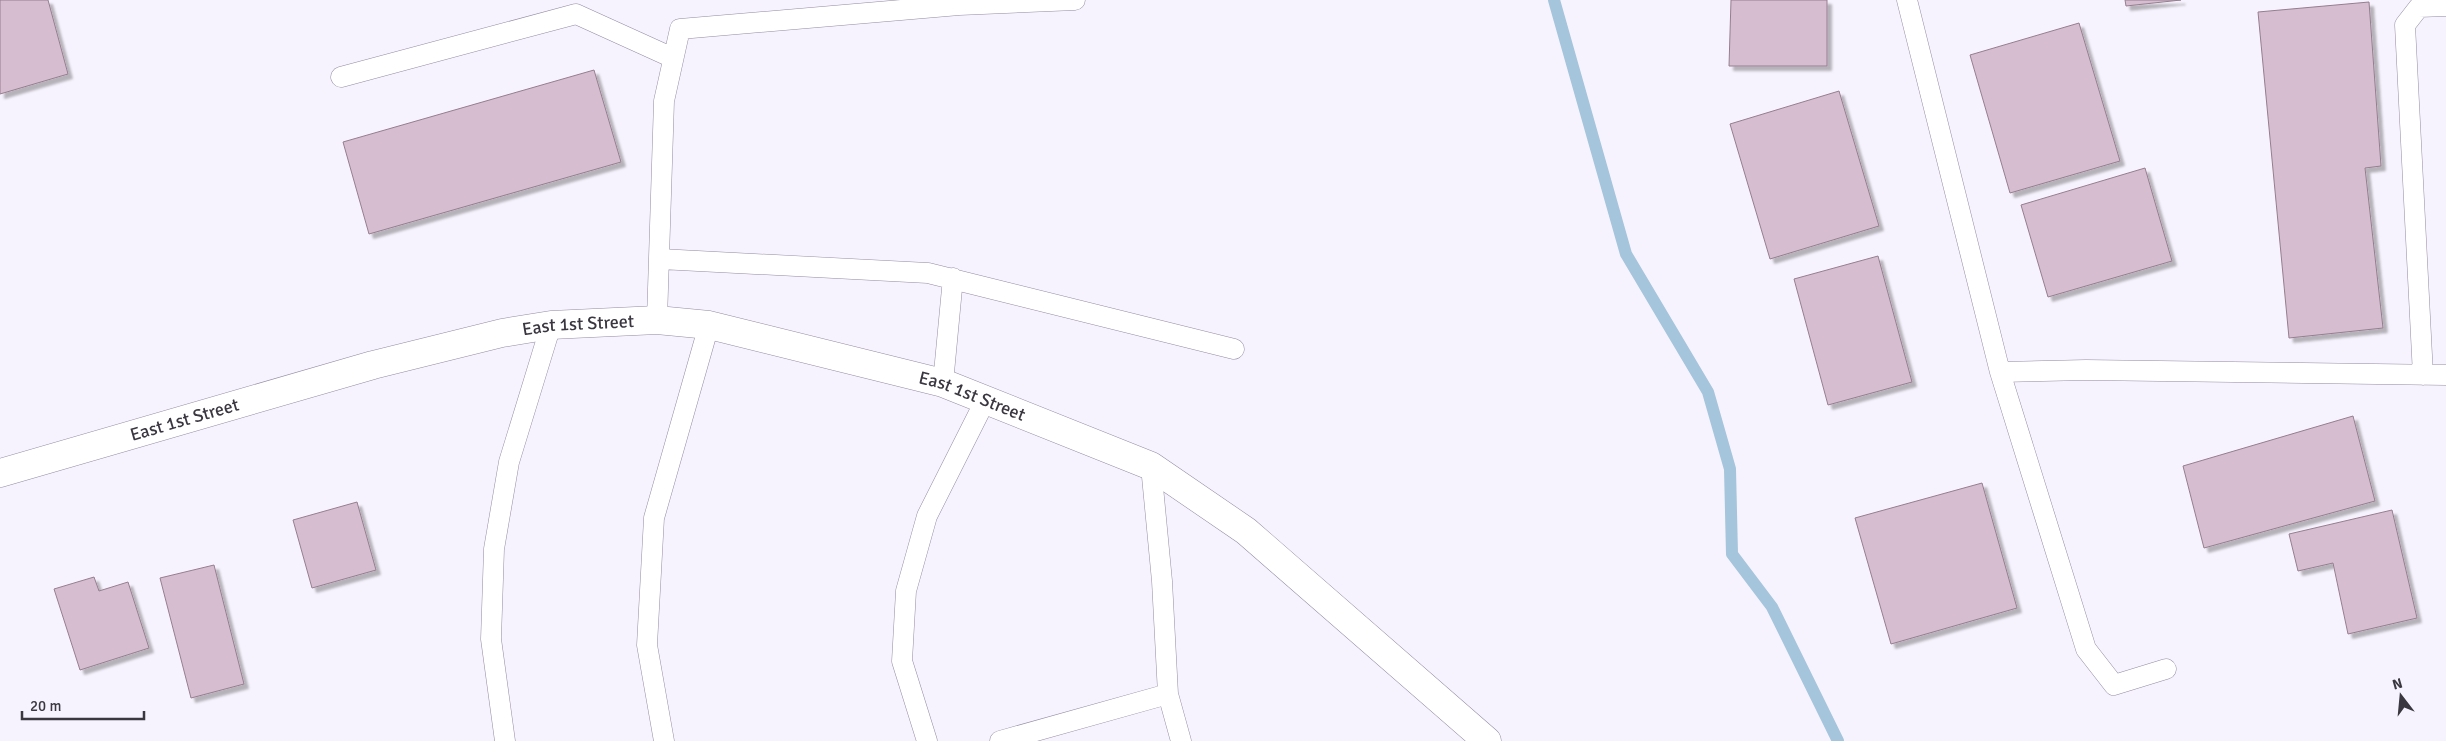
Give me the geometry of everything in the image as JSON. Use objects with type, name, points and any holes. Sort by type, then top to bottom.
[{"type":"street","name":"East 1st Street","points":[[0,473],[373,365],[502,333],[551,325],[657,320],[709,325],[943,383],[1151,466],[1246,531],[1487,741]]},
{"type":"lane","points":[[657,320],[664,101],[680,29],[959,5],[1075,0]]},
{"type":"lane","points":[[1907,0],[2000,372],[2086,649],[2114,685],[2166,669]]},
{"type":"lane","points":[[2423,374],[2405,25],[2419,7],[2446,6]]},
{"type":"lane","points":[[340,77],[576,14],[673,58]]},
{"type":"lane","points":[[660,259],[928,272],[1234,349]]},
{"type":"lane","points":[[943,383],[953,278]]},
{"type":"lane","points":[[506,741],[492,639],[494,549],[509,462],[551,325]]},
{"type":"lane","points":[[664,741],[647,645],[654,518],[709,325]]},
{"type":"lane","points":[[2000,372],[2106,370],[2446,375]]},
{"type":"lane","points":[[927,741],[902,660],[906,591],[927,516],[986,399]]},
{"type":"lane","points":[[1151,466],[1162,581],[1168,694],[1181,741]]},
{"type":"lane","points":[[1000,741],[1168,694]]},
{"type":"building","points":[[0,0],[48,0],[68,74],[0,94]]},
{"type":"building","points":[[1731,0],[1827,0],[1827,66],[1729,66]]},
{"type":"building","points":[[2125,0],[2181,0],[2126,6]]},
{"type":"building","points":[[2369,2],[2381,166],[2365,168],[2383,328],[2289,338],[2258,12]]},
{"type":"building","points":[[2079,23],[2120,161],[2010,193],[1970,55]]},
{"type":"building","points":[[594,70],[621,162],[369,234],[343,142]]},
{"type":"building","points":[[1839,91],[1879,226],[1770,259],[1730,124]]},
{"type":"building","points":[[2145,168],[2172,261],[2048,297],[2021,205]]},
{"type":"building","points":[[1878,256],[1912,382],[1828,405],[1794,279]]},
{"type":"building","points":[[2353,416],[2375,501],[2204,548],[2183,466]]},
{"type":"building","points":[[1982,483],[2017,608],[1891,644],[1855,518]]},
{"type":"building","points":[[357,502],[376,570],[312,588],[293,520]]},
{"type":"building","points":[[2392,510],[2417,618],[2348,634],[2333,563],[2298,571],[2289,534]]},
{"type":"building","points":[[214,565],[244,684],[191,698],[160,578]]},
{"type":"building","points":[[94,577],[99,591],[128,582],[149,648],[80,670],[54,589]]},
{"type":"waterway","points":[[1554,0],[1626,254],[1708,392],[1730,469],[1732,554],[1772,607],[1838,741]]}]
